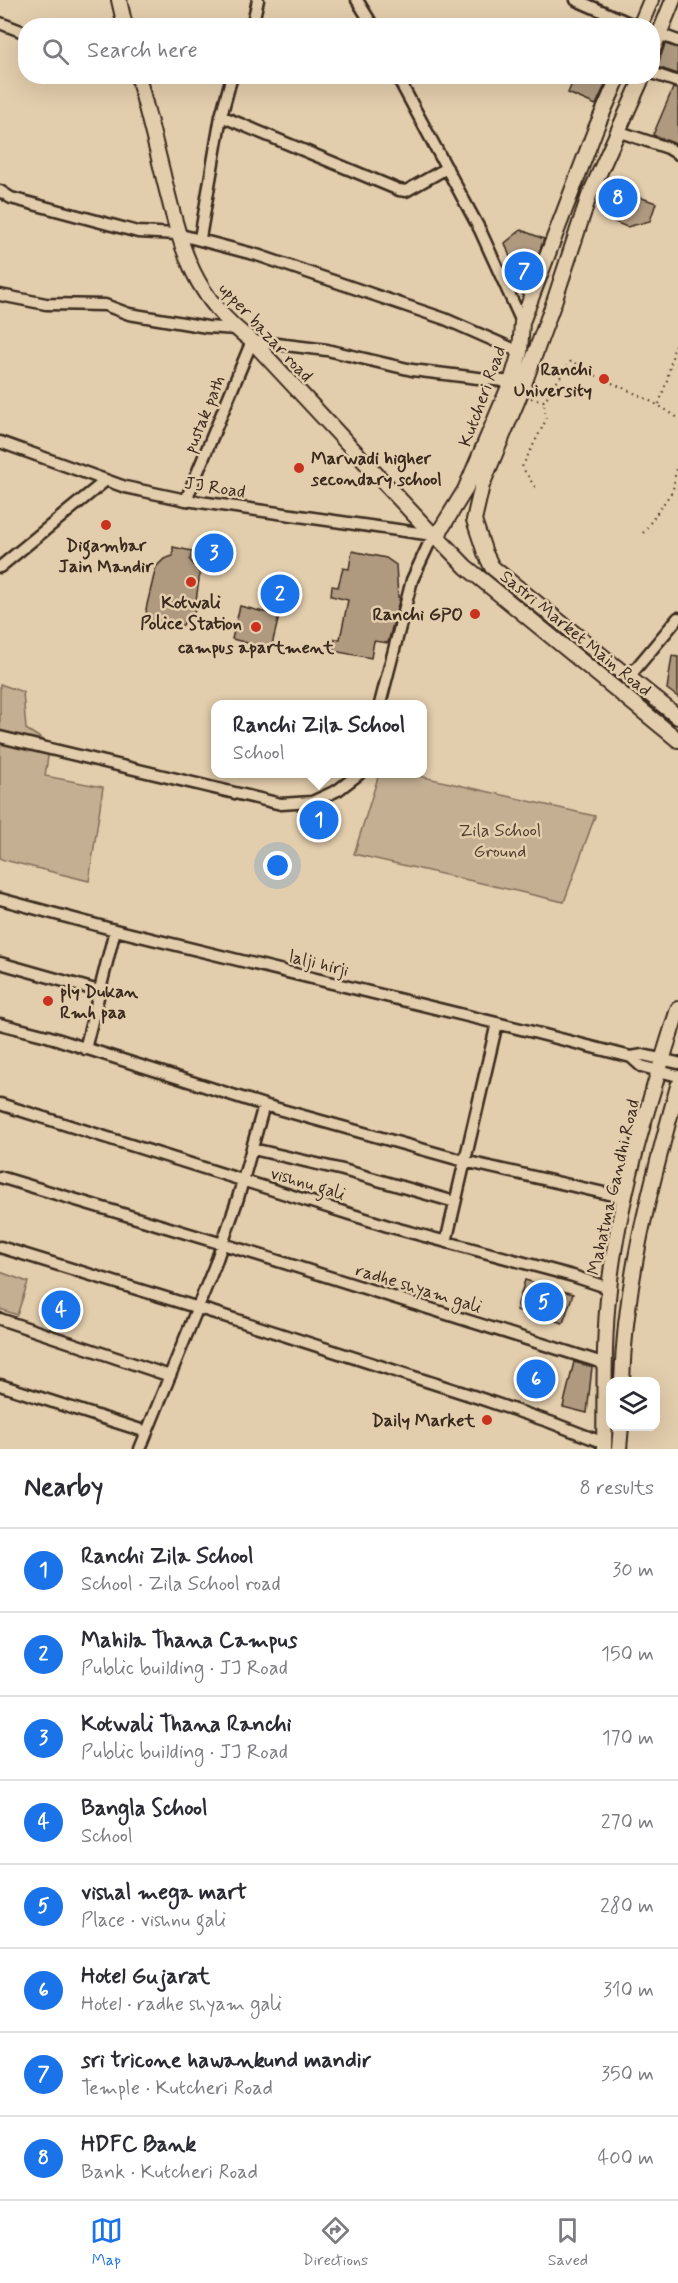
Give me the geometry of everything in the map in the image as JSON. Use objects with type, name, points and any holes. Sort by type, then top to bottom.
[{"type":"main road","points":[[119,0],[123,18]]},
{"type":"main road","points":[[642,18],[651,0]]},
{"type":"main road","points":[[660,32],[673,0]]},
{"type":"main road","name":"upper bazar road","points":[[140,84],[177,234],[198,283],[236,329],[252,341],[298,393],[436,535]]},
{"type":"main road","name":"Kutcheri Road","points":[[436,535],[465,490],[516,387],[522,322],[596,128],[615,84]]},
{"type":"main road","points":[[639,84],[589,196],[554,302],[516,387],[482,485],[474,520],[492,567],[678,717]]},
{"type":"main road","name":"Sastri Market Main Road","points":[[436,535],[452,553],[492,588],[678,740]]},
{"type":"main road","name":"Mahatma Gandhi Road","points":[[604,1446],[609,1288],[636,1150],[678,1009]]},
{"type":"main road","name":"Mahatma Gandhi Road","points":[[622,1377],[625,1325],[633,1263],[652,1180],[678,1086]]},
{"type":"main road","points":[[619,1449],[621,1431]]},
{"type":"street","points":[[254,18],[258,0]]},
{"type":"street","points":[[357,0],[368,18]]},
{"type":"street","points":[[576,0],[619,18]]},
{"type":"street","points":[[0,23],[18,30]]},
{"type":"street","points":[[660,34],[678,41]]},
{"type":"street","points":[[660,76],[678,82]]},
{"type":"street","points":[[200,238],[221,116],[230,84]]},
{"type":"street","points":[[401,84],[480,230],[522,322]]},
{"type":"street","points":[[221,116],[399,190],[406,190],[447,168]]},
{"type":"street","points":[[617,131],[668,148],[678,154]]},
{"type":"street","points":[[0,191],[10,198],[99,223],[138,232],[200,238],[304,270],[444,319],[520,352]]},
{"type":"street","points":[[0,295],[46,303],[105,305],[129,314],[207,327],[236,329]]},
{"type":"street","points":[[252,341],[327,350],[412,370],[516,387]]},
{"type":"street","name":"pustak path","points":[[186,500],[252,341]]},
{"type":"street","name":"JJ Road","points":[[0,442],[105,481],[186,500],[436,535]]},
{"type":"street","points":[[0,567],[105,481]]},
{"type":"street","points":[[381,700],[412,580],[436,535]]},
{"type":"street","points":[[628,678],[678,618]]},
{"type":"street","points":[[0,737],[281,804],[312,802],[338,790],[354,778]]},
{"type":"street","name":"lalji hirji","points":[[0,899],[115,930],[497,1023],[631,1058],[641,1066],[660,1065]]},
{"type":"street","points":[[85,1049],[115,930]]},
{"type":"street","points":[[0,963],[99,991]]},
{"type":"street","points":[[446,1242],[497,1023]]},
{"type":"street","points":[[0,1024],[47,1036],[264,1106],[464,1161],[626,1198]]},
{"type":"street","points":[[660,1065],[678,1063]]},
{"type":"street","points":[[660,1065],[678,1076]]},
{"type":"street","name":"vishnu gali","points":[[0,1104],[243,1181],[609,1288]]},
{"type":"street","points":[[140,1449],[222,1246],[253,1149],[264,1106]]},
{"type":"street","points":[[253,1149],[343,1170],[455,1202]]},
{"type":"street","name":"radhe shyam gali","points":[[0,1177],[178,1230],[222,1246],[606,1364]]},
{"type":"street","points":[[0,1247],[550,1422],[604,1446]]},
{"type":"street","points":[[0,1319],[170,1376]]},
{"type":"street","points":[[0,1384],[147,1432]]},
{"type":"path","points":[[659,404],[678,331]]},
{"type":"path","points":[[535,487],[522,467],[546,420],[544,401],[571,361],[603,379],[659,404],[678,418]]},
{"type":"path","points":[[516,387],[524,396],[544,401]]},
{"type":"path","points":[[643,533],[673,490],[678,466]]},
{"type":"green space","points":[[0,684],[23,692],[26,729],[50,744],[45,776],[103,787],[89,881],[0,859]]},
{"type":"green space","name":"Zila School Ground","points":[[378,778],[427,778],[595,816],[564,902],[354,854]]},
{"type":"green space","points":[[0,1272],[28,1282],[17,1315],[0,1309]]},
{"type":"building","points":[[665,44],[678,48],[678,74],[660,68],[660,58]]},
{"type":"building","points":[[572,84],[605,84],[596,105],[568,93]]},
{"type":"building","points":[[673,88],[678,89],[678,145],[653,135]]},
{"type":"building","points":[[611,187],[656,203],[650,221],[627,227],[602,217]]},
{"type":"building","points":[[521,230],[544,239],[523,295],[505,243]]},
{"type":"building","points":[[173,547],[192,551],[190,560],[200,573],[194,614],[190,613],[183,625],[168,629],[155,624],[147,616],[146,609],[156,567],[164,559],[173,556]]},
{"type":"building","points":[[352,551],[386,558],[396,565],[398,597],[400,597],[388,643],[374,641],[371,658],[333,651],[335,639],[340,639],[348,600],[331,596],[332,586],[338,587],[343,568],[349,569]]},
{"type":"building","name":"campus apartment","points":[[240,606],[279,616],[271,649],[232,639]]},
{"type":"building","points":[[672,656],[678,657],[678,697],[667,689]]},
{"type":"building","points":[[525,1280],[573,1294],[563,1323],[516,1310]]},
{"type":"building","points":[[574,1362],[592,1367],[587,1413],[563,1407]]},
{"type":"place","name":"HDFC Bank","points":[[618,198]]},
{"type":"place","name":"sri tricone hawankund mandir","points":[[524,271]]},
{"type":"place","name":"Ranchi University","points":[[604,379]]},
{"type":"place","name":"Marwadi higher secondary school","points":[[299,468]]},
{"type":"place","name":"Digambar Jain Mandir","points":[[106,525]]},
{"type":"place","name":"Kotwali Thana Ranchi","points":[[214,553]]},
{"type":"place","name":"Kotwali Police Station","points":[[191,582]]},
{"type":"place","name":"Mahila Thana Campus","points":[[280,594]]},
{"type":"place","name":"Ranchi GPO","points":[[475,614]]},
{"type":"place","name":"campus apartment","points":[[256,627]]},
{"type":"place","name":"Ranchi Zila School","points":[[319,820]]},
{"type":"place","name":"ply Dukan Rmh paa","points":[[48,1001]]},
{"type":"place","name":"vishal mega mart","points":[[544,1302]]},
{"type":"place","name":"Bangla School","points":[[61,1310]]},
{"type":"place","name":"Hotel Gujarat","points":[[536,1379]]},
{"type":"place","name":"Daily Market","points":[[487,1420]]}]
